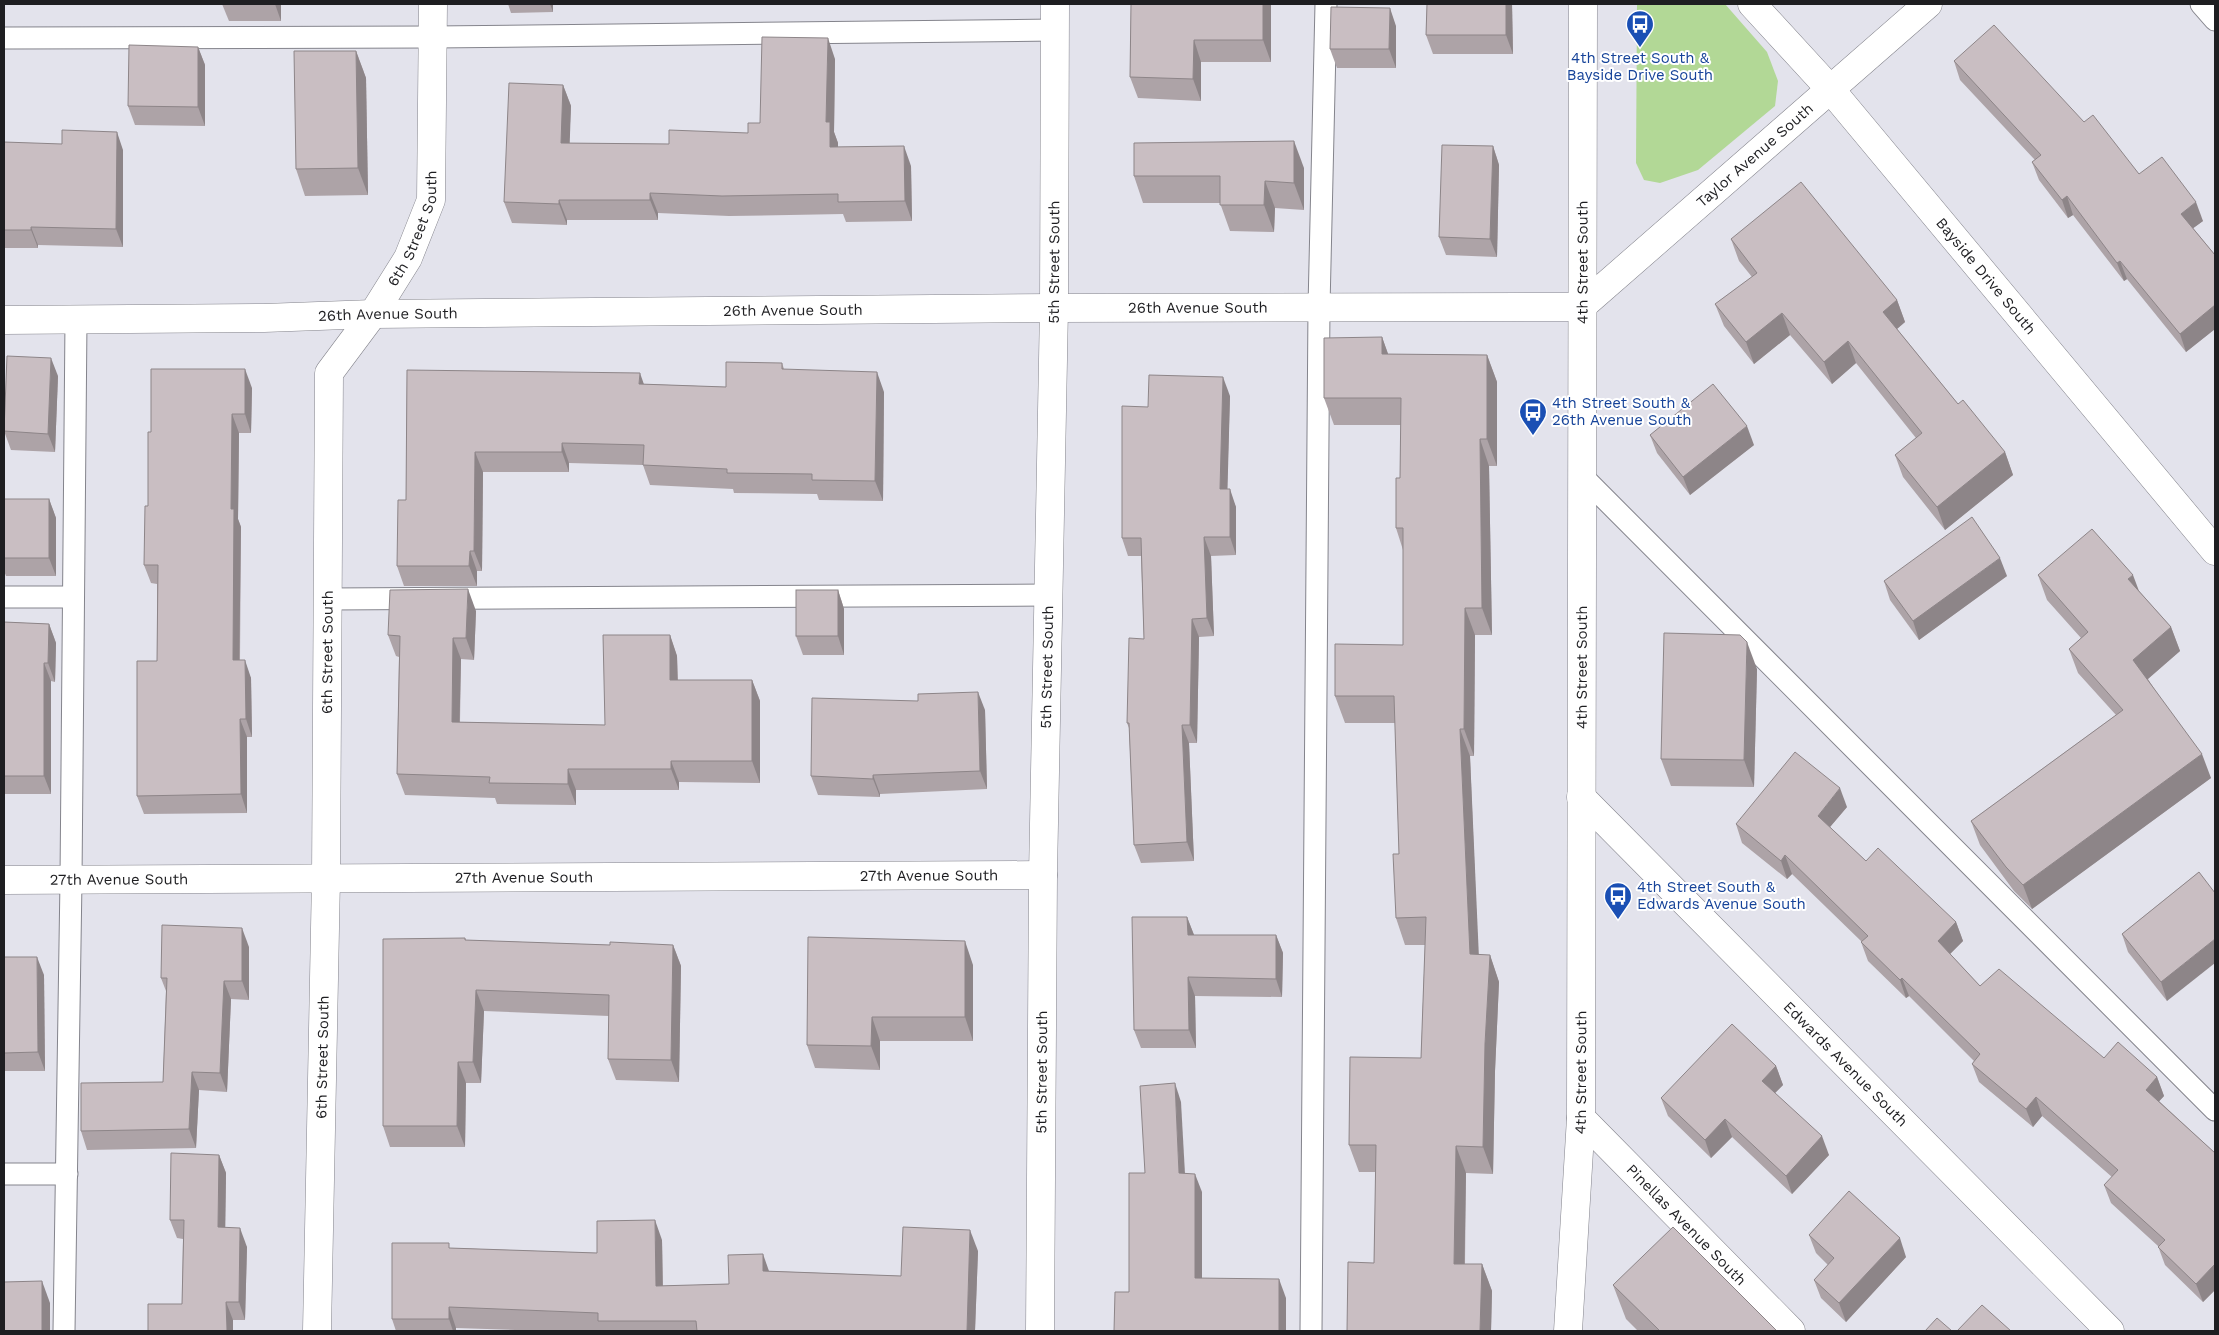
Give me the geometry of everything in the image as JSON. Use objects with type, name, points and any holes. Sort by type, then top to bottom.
[{"type":"street","name":"6th Street South","points":[[318,1331],[326,878],[329,373],[373,314],[408,258],[431,200],[433,4]]},
{"type":"street","name":"4th Street South","points":[[1568,1331],[1581,1118],[1583,4]]},
{"type":"street","name":"Bayside Drive South","points":[[1752,4],[1831,90],[2215,551]]},
{"type":"street","name":"Taylor Avenue South","points":[[1581,307],[1928,4]]},
{"type":"street","name":"5th Street South","points":[[1040,1331],[1043,875],[1054,308],[1055,17]]},
{"type":"street","name":"26th Avenue South","points":[[4,320],[264,318],[373,314],[1054,308],[1581,307]]},
{"type":"street","name":"Edwards Avenue South","points":[[1581,797],[2110,1331]]},
{"type":"street","name":"27th Avenue South","points":[[4,880],[1043,875]]},
{"type":"street","name":"Pinellas Avenue South","points":[[1581,1118],[1791,1331]]},
{"type":"lane","points":[[1311,1331],[1319,307],[1326,4]]},
{"type":"lane","points":[[2201,4],[2215,20]]},
{"type":"lane","points":[[4,38],[433,37],[1055,17]]},
{"type":"lane","points":[[64,1331],[71,880],[76,320]]},
{"type":"lane","points":[[1581,475],[2215,1110]]},
{"type":"lane","points":[[328,599],[1049,595]]},
{"type":"lane","points":[[4,597],[73,597]]},
{"type":"lane","points":[[4,1174],[67,1174]]},
{"type":"green space","points":[[1637,4],[1725,4],[1767,52],[1778,81],[1775,106],[1698,170],[1660,183],[1644,180],[1636,163]]},
{"type":"building","points":[[1131,4],[1263,4],[1263,40],[1194,40],[1193,79],[1130,77]]},
{"type":"building","points":[[1427,4],[1506,4],[1506,35],[1426,35]]},
{"type":"building","points":[[1331,7],[1390,8],[1389,49],[1330,49]]},
{"type":"building","points":[[1994,25],[2084,122],[2093,115],[2139,174],[2162,157],[2196,202],[2181,214],[2215,255],[2215,305],[2180,334],[2120,261],[2117,263],[2067,196],[2062,200],[2032,162],[2041,155],[1954,61]]},
{"type":"building","points":[[762,37],[828,38],[826,122],[830,122],[830,147],[904,146],[905,201],[838,202],[838,194],[722,196],[650,193],[650,200],[559,200],[559,204],[504,202],[509,83],[563,85],[561,143],[669,144],[669,130],[748,133],[748,123],[760,123]]},
{"type":"building","points":[[129,45],[198,47],[198,107],[128,106]]},
{"type":"building","points":[[294,51],[356,51],[358,168],[296,169]]},
{"type":"building","points":[[62,130],[117,132],[116,229],[31,227],[31,230],[4,230],[4,142],[62,144]]},
{"type":"building","points":[[1294,141],[1294,183],[1265,181],[1264,205],[1220,205],[1220,176],[1134,176],[1134,143]]},
{"type":"building","points":[[1442,145],[1493,146],[1490,239],[1439,237]]},
{"type":"building","points":[[1801,182],[1897,300],[1883,312],[1958,404],[1963,400],[2005,452],[1937,507],[1895,455],[1922,433],[1848,341],[1824,362],[1782,313],[1746,342],[1715,304],[1757,273],[1731,239]]},
{"type":"building","points":[[1382,337],[1382,354],[1487,355],[1487,439],[1480,439],[1482,608],[1465,608],[1464,729],[1460,729],[1470,954],[1490,955],[1485,1044],[1483,1147],[1456,1146],[1454,1264],[1482,1264],[1480,1331],[1347,1331],[1348,1262],[1374,1263],[1376,1145],[1349,1145],[1350,1057],[1421,1058],[1426,917],[1396,918],[1393,854],[1399,854],[1394,696],[1335,696],[1335,644],[1403,645],[1403,528],[1396,528],[1396,478],[1400,478],[1401,398],[1324,398],[1324,338]]},
{"type":"building","points":[[7,356],[51,358],[48,434],[4,431]]},
{"type":"building","points":[[726,362],[782,363],[782,369],[877,372],[875,481],[812,480],[812,474],[727,473],[727,469],[643,465],[644,445],[562,443],[562,452],[475,452],[474,551],[470,551],[469,566],[397,566],[398,500],[406,500],[407,370],[640,373],[639,384],[726,387]]},
{"type":"building","points":[[151,369],[245,369],[245,414],[232,414],[231,509],[234,509],[233,660],[245,660],[246,719],[240,719],[241,794],[137,796],[137,661],[157,661],[158,565],[144,565],[145,506],[148,506],[148,432],[151,432]]},
{"type":"building","points":[[1149,375],[1223,377],[1220,489],[1230,489],[1230,537],[1204,537],[1207,618],[1192,619],[1190,725],[1182,725],[1187,842],[1134,845],[1129,723],[1127,723],[1129,638],[1144,639],[1141,538],[1122,538],[1122,406],[1148,407]]},
{"type":"building","points":[[1713,384],[1747,426],[1683,477],[1650,435]]},
{"type":"building","points":[[4,499],[49,499],[49,558],[4,558]]},
{"type":"building","points":[[1972,517],[2000,558],[1913,621],[1884,581]]},
{"type":"building","points":[[2092,529],[2133,575],[2128,579],[2171,627],[2133,660],[2202,754],[2023,885],[2006,867],[1971,821],[2123,710],[2069,649],[2088,632],[2038,575]]},
{"type":"building","points":[[468,589],[466,638],[453,638],[452,722],[605,725],[603,635],[670,635],[670,680],[752,680],[752,761],[671,761],[671,769],[568,769],[568,784],[489,783],[490,777],[397,774],[400,636],[388,635],[390,590]]},
{"type":"building","points":[[796,590],[838,590],[838,636],[796,636]]},
{"type":"building","points":[[4,622],[49,624],[48,663],[44,663],[44,776],[4,776]]},
{"type":"building","points":[[1664,633],[1740,635],[1747,642],[1744,760],[1661,759]]},
{"type":"building","points":[[978,692],[980,771],[873,775],[873,779],[811,776],[812,698],[918,701],[918,694]]},
{"type":"building","points":[[1795,752],[1840,788],[1818,816],[1866,861],[1878,848],[1956,922],[1938,941],[1980,986],[1999,969],[2104,1058],[2118,1042],[2157,1077],[2146,1090],[2215,1153],[2215,1264],[2196,1284],[2158,1247],[2165,1240],[2104,1185],[2118,1170],[2036,1097],[2026,1109],[1972,1064],[1980,1054],[1902,978],[1900,980],[1861,942],[1868,936],[1785,855],[1781,861],[1736,824]]},
{"type":"building","points":[[2199,872],[2215,893],[2215,939],[2161,982],[2122,934]]},
{"type":"building","points":[[1132,917],[1187,917],[1188,935],[1276,935],[1276,979],[1188,977],[1189,1030],[1134,1030]]},
{"type":"building","points":[[162,925],[242,928],[242,981],[224,981],[220,1073],[192,1072],[189,1129],[81,1131],[81,1083],[163,1082],[167,978],[161,978]]},
{"type":"building","points":[[808,937],[965,941],[965,1017],[872,1017],[871,1046],[807,1045]]},
{"type":"building","points":[[465,938],[465,940],[610,945],[610,942],[673,945],[671,1060],[608,1059],[609,995],[476,990],[473,1062],[458,1062],[457,1126],[383,1126],[383,939]]},
{"type":"building","points":[[4,957],[37,957],[38,1052],[4,1053]]},
{"type":"building","points":[[1732,1024],[1776,1066],[1762,1081],[1822,1136],[1786,1176],[1725,1119],[1705,1140],[1661,1098]]},
{"type":"building","points":[[1175,1083],[1179,1173],[1195,1174],[1195,1278],[1279,1279],[1279,1331],[1114,1331],[1115,1292],[1129,1292],[1129,1173],[1145,1173],[1140,1086]]},
{"type":"building","points":[[171,1153],[219,1155],[218,1227],[240,1228],[239,1302],[226,1302],[227,1331],[148,1331],[148,1304],[182,1304],[184,1220],[170,1220]]},
{"type":"building","points":[[1849,1191],[1900,1238],[1839,1303],[1814,1280],[1834,1258],[1809,1235]]},
{"type":"building","points":[[655,1220],[656,1286],[729,1284],[728,1255],[763,1254],[763,1271],[901,1276],[903,1227],[970,1230],[967,1331],[697,1331],[696,1321],[598,1321],[598,1313],[449,1307],[449,1319],[392,1319],[392,1243],[449,1243],[449,1248],[597,1253],[597,1221]]},
{"type":"building","points":[[1673,1227],[1777,1331],[1660,1331],[1613,1285]]},
{"type":"building","points":[[42,1281],[42,1331],[4,1331],[4,1282]]},
{"type":"building","points":[[1982,1305],[2011,1331],[1957,1331]]},
{"type":"building","points":[[1937,1318],[1952,1331],[1925,1331]]},
{"type":"place","name":"4th Street South & Bayside Drive South","points":[[1640,48]]},
{"type":"place","name":"4th Street South & 26th Avenue South","points":[[1533,436]]},
{"type":"place","name":"4th Street South & Edwards Avenue South","points":[[1618,920]]}]
